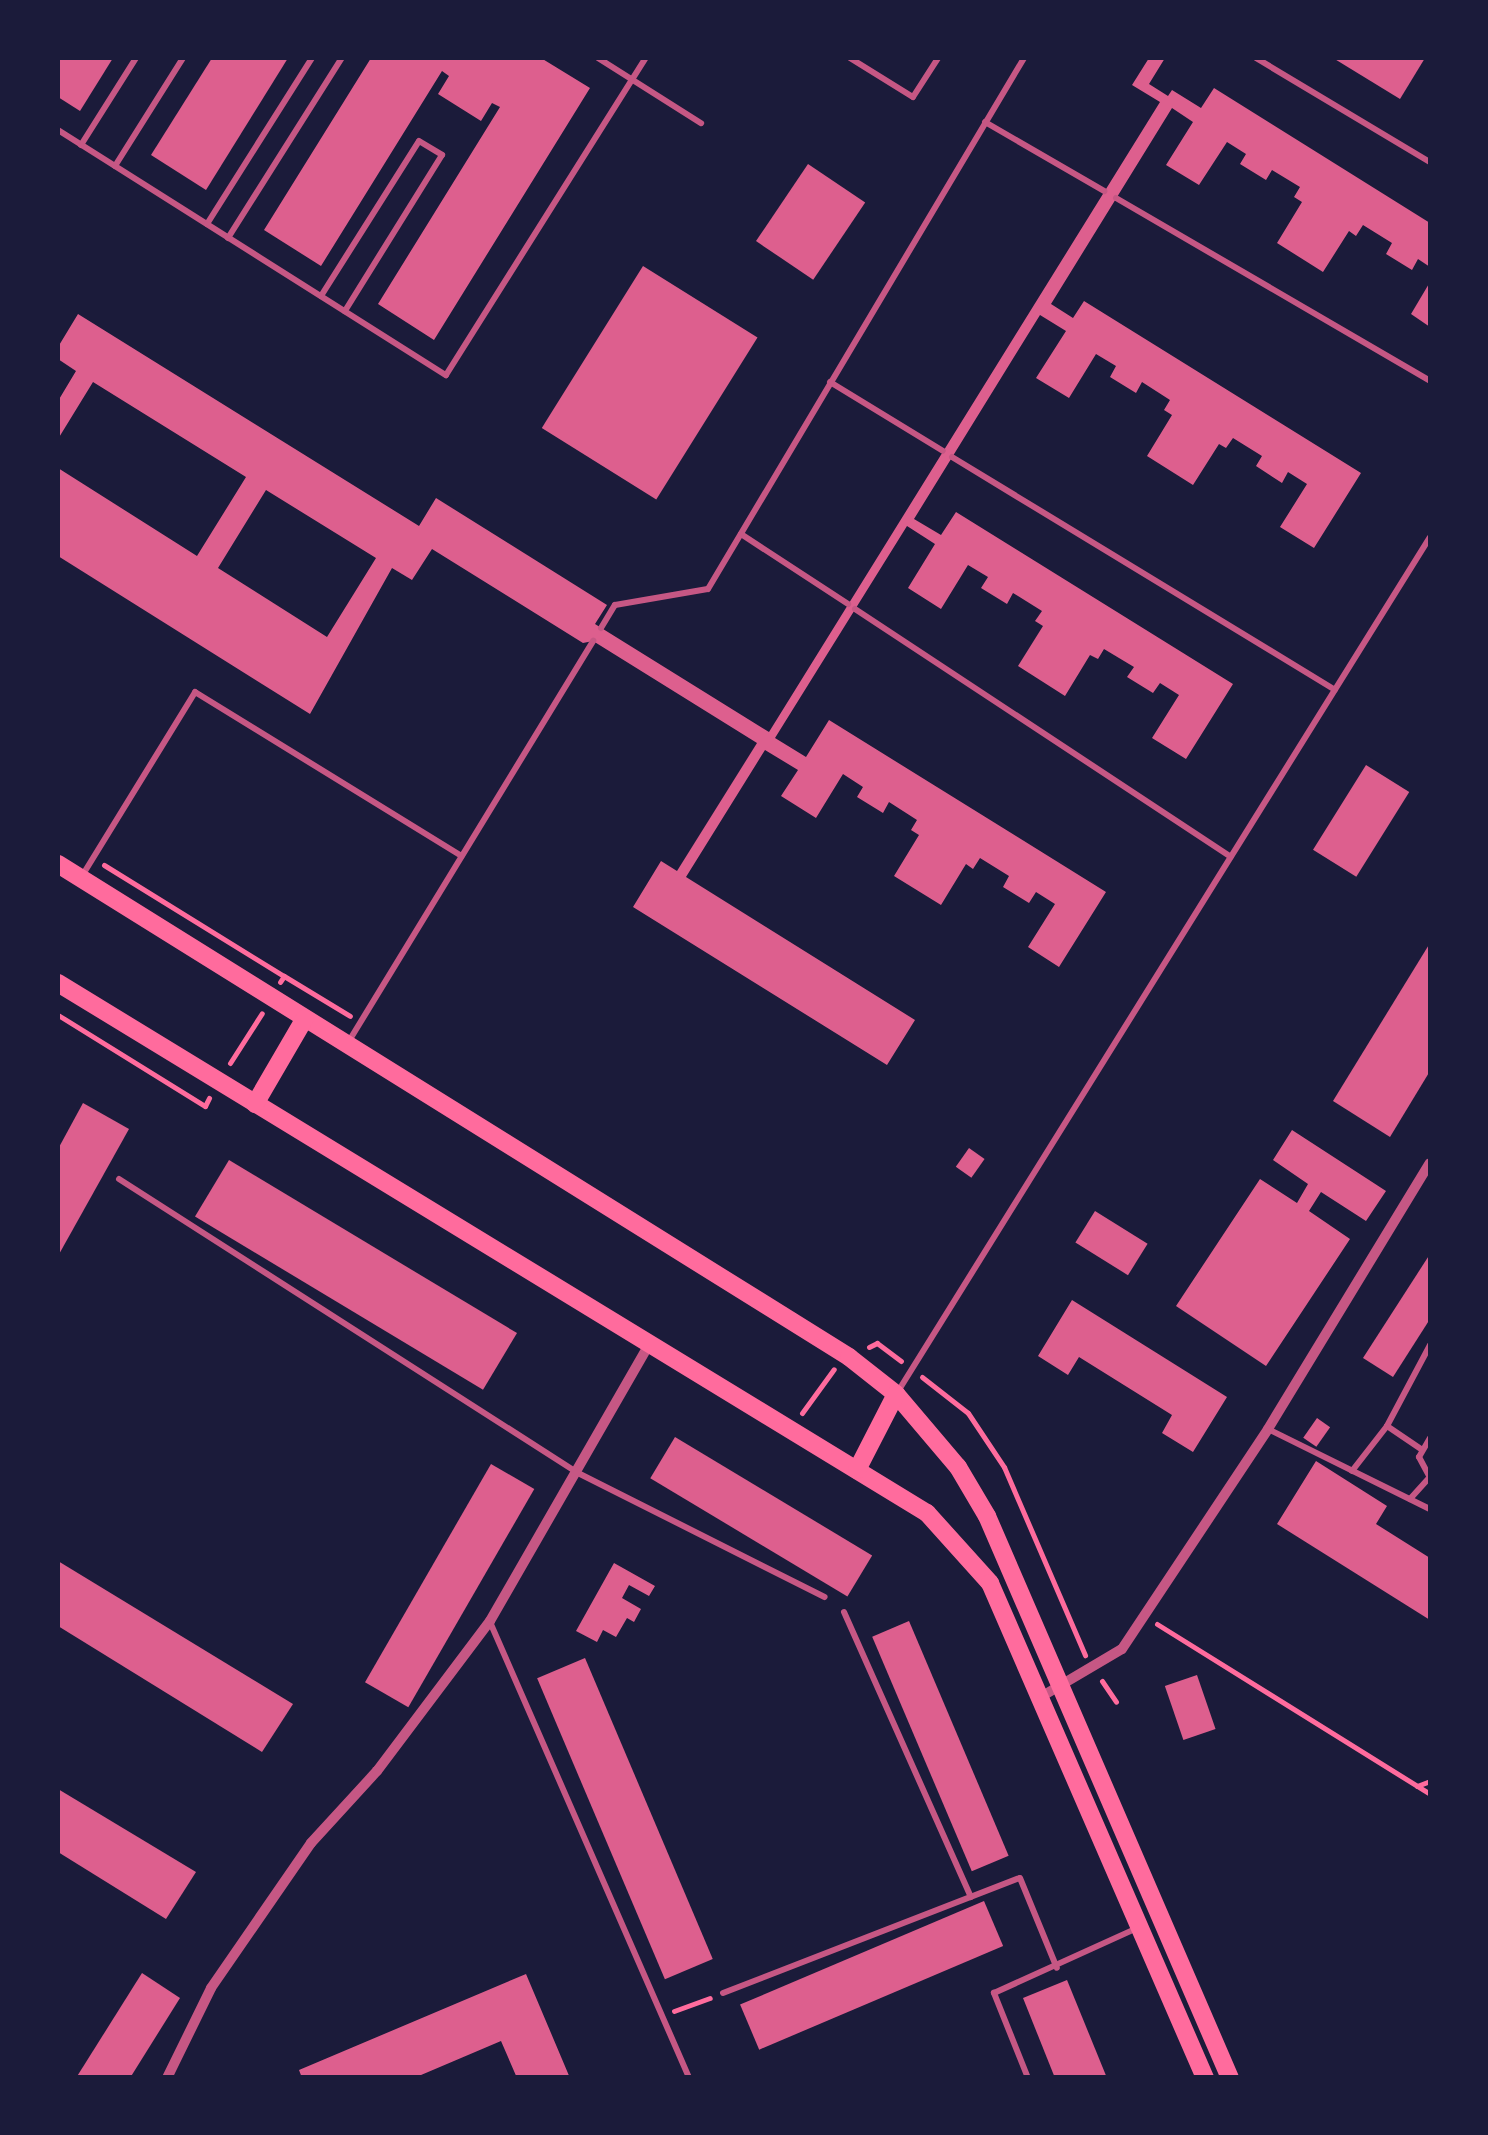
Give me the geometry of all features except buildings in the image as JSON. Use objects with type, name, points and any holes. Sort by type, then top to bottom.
[{"type":"main road","points":[[58,864],[849,1357],[896,1394],[958,1467],[987,1516],[1230,2078]]},
{"type":"main road","points":[[58,983],[927,1513],[990,1583],[1205,2078]]},
{"type":"main road","points":[[254,1104],[306,1018]]},
{"type":"main road","points":[[856,1470],[896,1394]]},
{"type":"street","points":[[1039,1698],[1122,1649],[1268,1429],[1430,1163]]},
{"type":"street","points":[[168,2078],[211,1988],[310,1843],[377,1771],[490,1621],[650,1343]]},
{"type":"lane","points":[[81,145],[136,58]]},
{"type":"lane","points":[[115,166],[183,58]]},
{"type":"lane","points":[[208,224],[312,58]]},
{"type":"lane","points":[[228,238],[342,58]]},
{"type":"lane","points":[[598,58],[701,122]]},
{"type":"lane","points":[[58,130],[446,375],[646,58]]},
{"type":"lane","points":[[850,58],[913,97],[938,58]]},
{"type":"lane","points":[[601,628],[614,605],[708,589],[1024,58]]},
{"type":"lane","points":[[1256,58],[1430,162]]},
{"type":"lane","points":[[985,122],[1104,192]]},
{"type":"lane","points":[[321,296],[419,141],[442,156],[345,311]]},
{"type":"lane","points":[[1116,198],[1430,381]]},
{"type":"lane","points":[[830,382],[943,451]]},
{"type":"lane","points":[[952,457],[1335,690]]},
{"type":"lane","points":[[741,534],[1231,857]]},
{"type":"lane","points":[[896,1394],[1430,537]]},
{"type":"lane","points":[[348,1044],[593,641]]},
{"type":"lane","points":[[81,878],[195,692],[462,856]]},
{"type":"lane","points":[[119,1179],[578,1474],[825,1597]]},
{"type":"lane","points":[[1352,1471],[1387,1426],[1430,1345]]},
{"type":"lane","points":[[1387,1426],[1421,1449]]},
{"type":"lane","points":[[1268,1429],[1430,1509]]},
{"type":"lane","points":[[1410,1499],[1430,1478],[1420,1465],[1421,1449],[1430,1438]]},
{"type":"lane","points":[[844,1612],[971,1897]]},
{"type":"lane","points":[[490,1621],[667,2014],[689,2078]]},
{"type":"lane","points":[[723,1993],[1020,1878],[1058,1968]]},
{"type":"lane","points":[[1028,2078],[994,1993],[1058,1968],[1139,1927]]},
{"type":"path","points":[[284,976],[361,1022]]},
{"type":"path","points":[[58,1015],[205,1106],[210,1096]]},
{"type":"path","points":[[230,1061],[257,1021]]},
{"type":"path","points":[[877,1343],[968,1413],[1004,1467],[1084,1654]]},
{"type":"path","points":[[804,1410],[830,1373]]},
{"type":"path","points":[[1145,1616],[1430,1794]]},
{"type":"path","points":[[1416,1786],[1430,1781]]},
{"type":"path","points":[[667,2014],[723,1993]]}]
